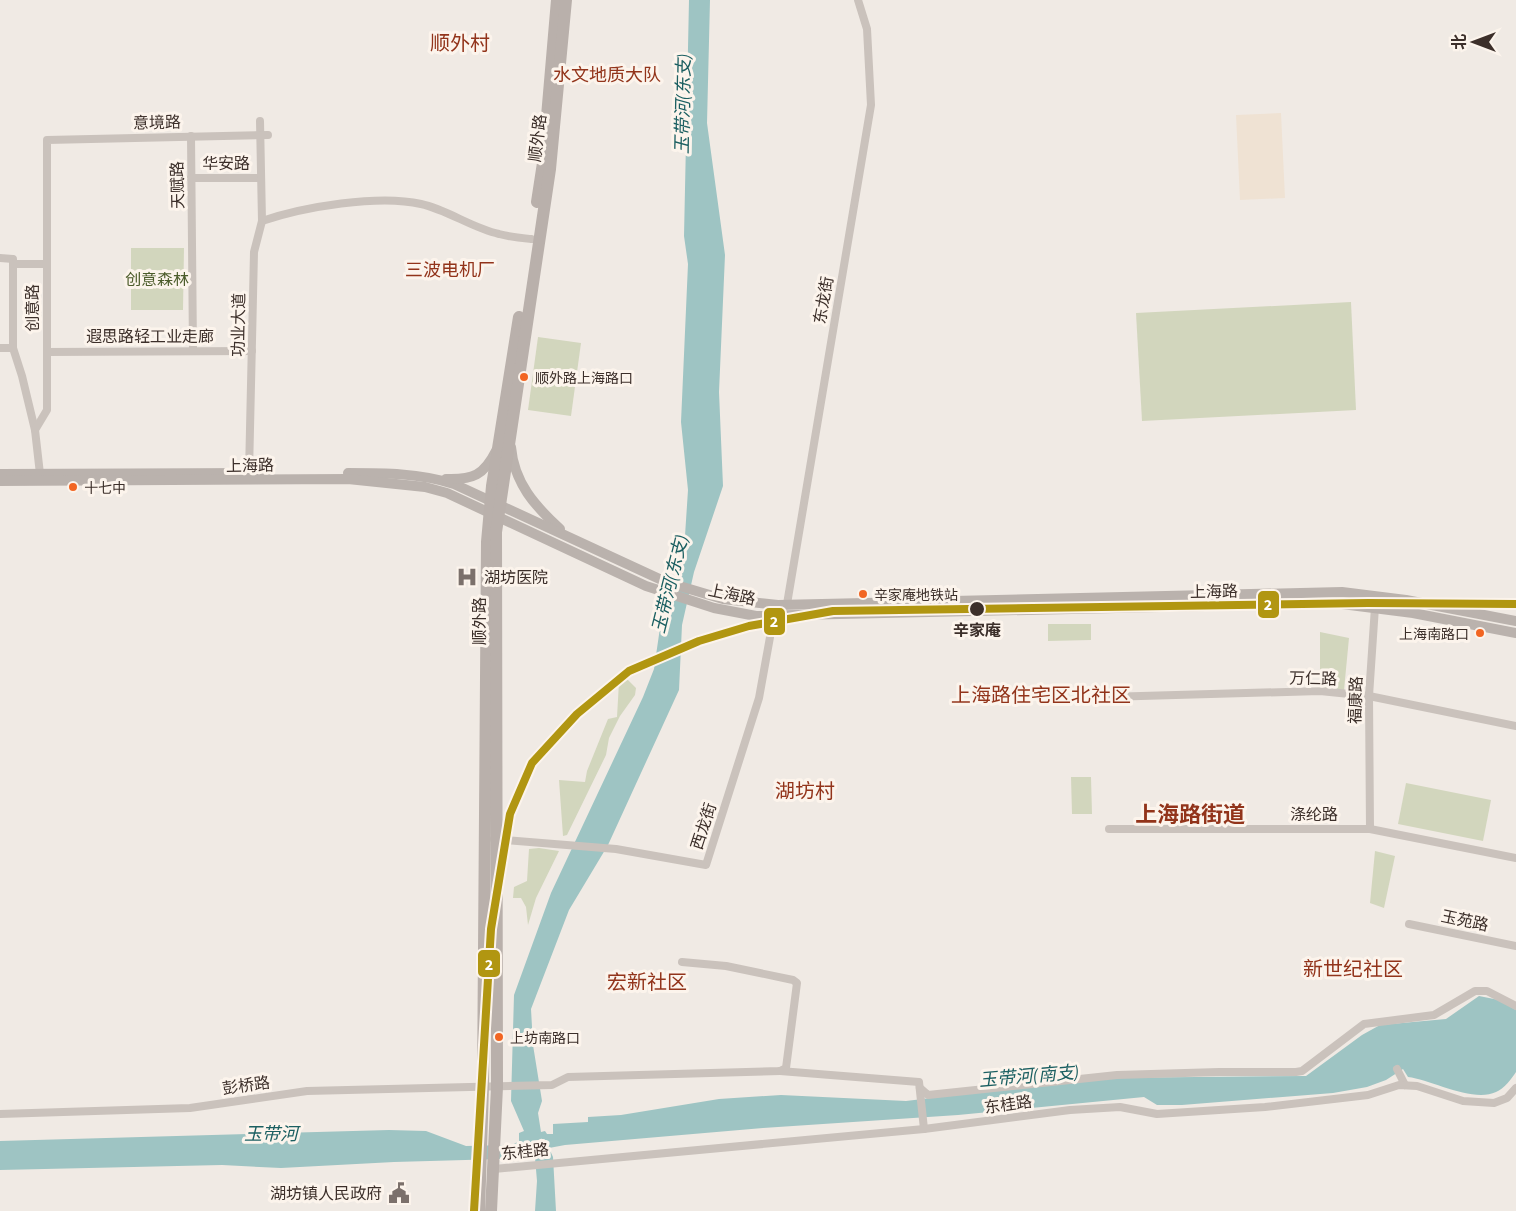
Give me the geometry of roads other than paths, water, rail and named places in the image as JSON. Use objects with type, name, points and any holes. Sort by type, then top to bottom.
[{"type":"main road","name":"顺外路","points":[[491,1211],[494,1169],[483,1087],[490,839],[494,509],[499,445],[543,163],[557,0]]},
{"type":"main road","name":"顺外路","points":[[494,509],[510,433],[550,169],[566,0]]},
{"type":"main road","points":[[510,433],[515,470],[524,491],[541,512],[569,537]]},
{"type":"main road","points":[[436,478],[467,478],[478,474],[489,465],[499,445]]},
{"type":"main road","name":"上海路","points":[[0,474],[375,473],[411,474],[436,478],[454,484],[494,509],[646,586],[666,587],[723,599],[787,604],[1342,592],[1406,600],[1516,621]]},
{"type":"main road","name":"上海路","points":[[0,481],[348,479],[425,488],[447,493],[569,537],[666,587],[714,608],[756,616],[1322,603],[1375,607],[1516,633]]},
{"type":"main road","name":"顺外路","points":[[480,1211],[481,1170],[488,1129],[503,1086],[490,839]]},
{"type":"street","name":"东龙街","points":[[787,604],[871,105],[867,29],[858,0]]},
{"type":"street","name":"功业大道","points":[[249,473],[254,252],[262,221],[260,178],[264,135],[260,121]]},
{"type":"street","name":"意境路","points":[[47,140],[264,135]]},
{"type":"street","name":"天赋路","points":[[191,136],[193,351]]},
{"type":"street","name":"创意路","points":[[35,430],[47,410],[47,140]]},
{"type":"street","name":"华安路","points":[[191,178],[260,178]]},
{"type":"street","points":[[262,221],[286,213],[345,204],[394,202],[422,204],[498,234],[531,239]]},
{"type":"street","points":[[0,258],[13,259],[13,348],[35,430],[40,474]]},
{"type":"street","points":[[13,264],[47,264]]},
{"type":"street","points":[[0,348],[13,348]]},
{"type":"street","name":"遐思路轻工业走廊","points":[[47,352],[252,351]]},
{"type":"street","name":"福康路","points":[[1370,829],[1369,696],[1375,607]]},
{"type":"street","name":"西龙街","points":[[490,839],[616,849],[706,865],[759,698],[774,615]]},
{"type":"street","name":"万仁路","points":[[1106,697],[1320,691],[1369,696],[1516,726]]},
{"type":"street","name":"涤纶路","points":[[1109,829],[1370,829],[1516,858]]},
{"type":"street","name":"玉苑路","points":[[1409,924],[1516,946]]},
{"type":"street","points":[[682,962],[726,966],[793,980],[797,983],[789,1058],[786,1068],[780,1071]]},
{"type":"street","points":[[920,1088],[928,1095],[1117,1075],[1296,1072],[1302,1071],[1364,1024],[1376,1026],[1434,1015],[1475,991],[1487,991],[1516,1006]]},
{"type":"street","points":[[1397,1069],[1405,1085]]},
{"type":"street","name":"彭桥路","points":[[0,1114],[190,1108],[308,1091],[483,1087],[552,1084],[568,1077],[780,1071],[919,1082],[920,1088]]},
{"type":"street","name":"东桂路","points":[[494,1169],[1070,1110],[1120,1107],[1157,1114],[1265,1107],[1368,1095],[1389,1087],[1405,1085],[1417,1086],[1463,1101],[1485,1104],[1502,1101],[1516,1088]]},
{"type":"street","points":[[920,1088],[924,1126]]},
{"type":"water","name":"玉带河","points":[[689,0],[710,0],[707,123],[725,255],[719,392],[723,486],[694,572],[682,625],[679,690],[608,845],[569,910],[531,1009],[533,1045],[542,1101],[538,1113],[541,1132],[553,1134],[553,1124],[588,1122],[588,1117],[621,1115],[719,1099],[781,1095],[906,1101],[1096,1078],[1306,1076],[1362,1035],[1380,1025],[1446,1019],[1479,996],[1499,1000],[1516,1010],[1516,1072],[1502,1088],[1487,1095],[1464,1093],[1408,1077],[1403,1069],[1386,1080],[1367,1087],[1333,1093],[1182,1105],[1157,1105],[1144,1097],[958,1115],[763,1128],[565,1145],[549,1148],[553,1157],[556,1211],[535,1211],[537,1181],[535,1158],[281,1168],[222,1165],[0,1170],[0,1141],[389,1130],[426,1131],[466,1146],[512,1145],[519,1141],[519,1133],[524,1131],[511,1101],[514,995],[551,893],[654,669],[662,614],[684,551],[688,490],[681,422],[688,264],[684,236]]},
{"type":"place","name":"顺外路上海路口","points":[[524,377]]},
{"type":"place","name":"十七中","points":[[73,487]]},
{"type":"place","name":"湖坊医院","points":[[467,577]]},
{"type":"place","name":"辛家庵地铁站","points":[[863,594]]},
{"type":"place","name":"辛家庵","points":[[977,609]]},
{"type":"place","name":"上海南路口","points":[[1480,633]]},
{"type":"place","name":"上坊南路口","points":[[499,1037]]},
{"type":"place","name":"湖坊镇人民政府","points":[[399,1193]]},
{"type":"district","name":"顺外村","points":[[460,43]]},
{"type":"district","name":"水文地质大队","points":[[607,75]]},
{"type":"district","name":"三波电机厂","points":[[450,270]]},
{"type":"district","name":"上海路住宅区北社区","points":[[1041,695]]},
{"type":"district","name":"湖坊村","points":[[805,791]]},
{"type":"district","name":"上海路街道","points":[[1190,814]]},
{"type":"district","name":"新世纪社区","points":[[1353,969]]},
{"type":"district","name":"宏新社区","points":[[647,982]]},
{"type":"water label","name":"玉带河(东支)","points":[[683,104]]},
{"type":"water label","name":"玉带河(东支)","points":[[670,584]]},
{"type":"water label","name":"玉带河(南支)","points":[[1029,1076]]},
{"type":"park label","name":"创意森林","points":[[157,279]]}]
